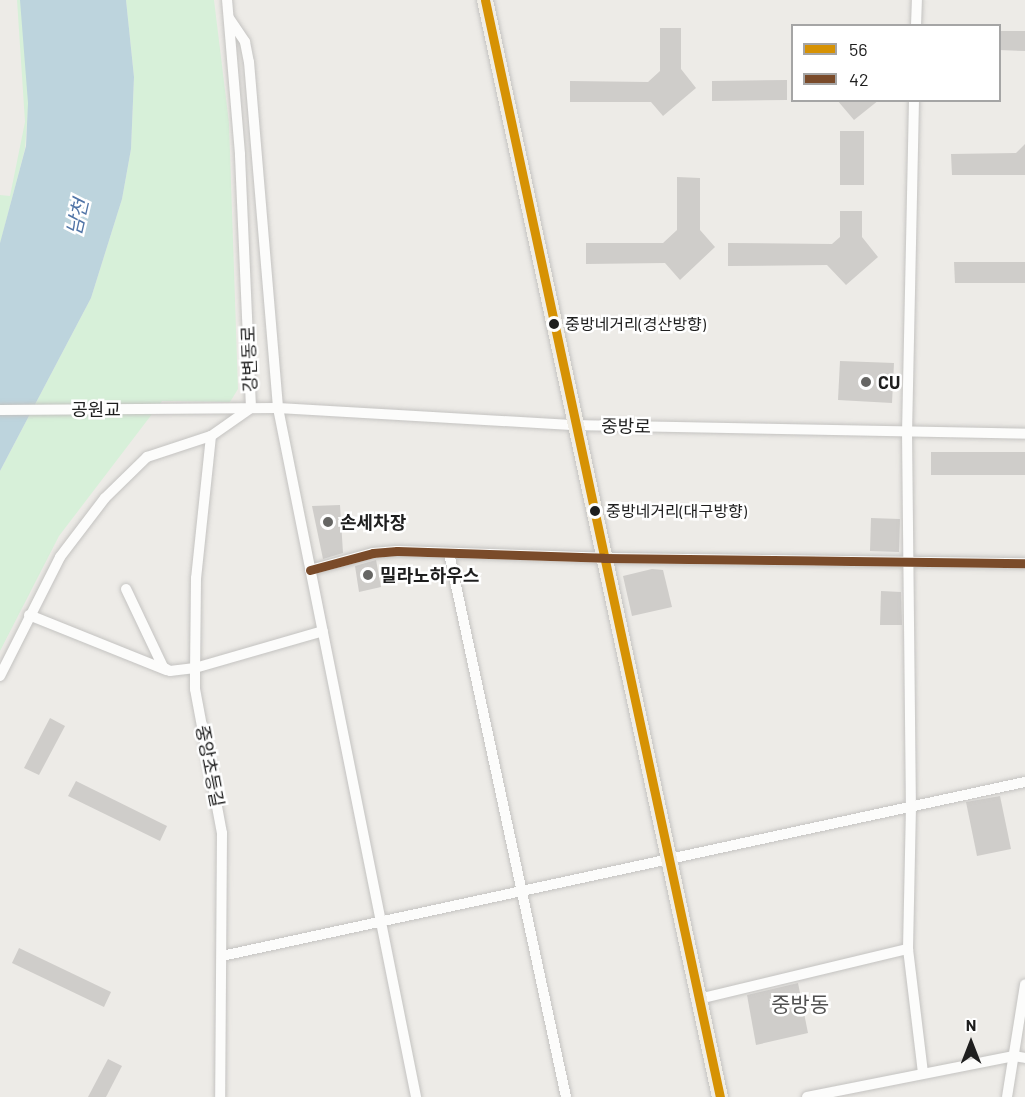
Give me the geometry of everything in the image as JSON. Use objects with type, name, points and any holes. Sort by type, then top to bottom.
[{"type":"main road","points":[[485,0],[720,1097]]},
{"type":"street","name":"강변동로","points":[[0,676],[60,557],[105,498],[147,457],[211,436],[251,408],[242,182],[227,0]]},
{"type":"street","points":[[916,24],[917,0]]},
{"type":"street","points":[[229,18],[245,42],[249,63],[278,408],[416,1097]]},
{"type":"street","points":[[914,102],[907,431],[911,806],[908,949],[923,1073]]},
{"type":"street","name":"중방로","points":[[191,409],[278,408],[576,425],[1025,434]]},
{"type":"street","name":"공원교","points":[[0,410],[191,409]]},
{"type":"street","name":"중앙초등길","points":[[211,436],[196,578],[195,689],[222,833],[220,1097]]},
{"type":"street","points":[[310,570],[379,552],[604,558],[1025,563]]},
{"type":"street","points":[[449,553],[566,1097]]},
{"type":"street","points":[[126,589],[166,670]]},
{"type":"street","points":[[29,615],[166,670],[195,668],[323,631]]},
{"type":"street","points":[[222,956],[1025,782]]},
{"type":"street","points":[[699,999],[908,949]]},
{"type":"street","points":[[1007,1097],[1019,1057],[1025,984]]},
{"type":"street","points":[[807,1097],[923,1073],[1019,1057]]},
{"type":"green space","points":[[17,0],[21,0],[29,96],[25,149],[0,244],[0,195],[10,196],[25,122]]},
{"type":"green space","points":[[126,0],[214,0],[229,123],[238,389],[230,402],[162,401],[59,536],[0,651],[0,471],[91,298],[122,199],[131,149],[134,77]]},
{"type":"water","name":"남천","points":[[20,0],[126,0],[134,77],[131,149],[122,199],[91,298],[0,471],[0,243],[26,146],[28,103]]},
{"type":"building","points":[[660,28],[681,28],[681,69],[696,88],[663,116],[651,102],[570,102],[570,81],[648,82],[660,71]]},
{"type":"building","points":[[1001,31],[1025,31],[1025,51],[1001,50]]},
{"type":"building","points":[[787,80],[787,100],[712,101],[712,81]]},
{"type":"building","points":[[839,102],[876,102],[854,120]]},
{"type":"building","points":[[840,131],[864,131],[864,185],[840,185]]},
{"type":"building","points":[[1025,144],[1025,175],[952,175],[951,154],[1016,153]]},
{"type":"building","points":[[677,177],[700,178],[700,230],[715,247],[680,280],[665,263],[586,264],[586,243],[663,243],[677,230]]},
{"type":"building","points":[[840,211],[862,211],[862,237],[878,257],[846,285],[827,265],[728,266],[728,243],[832,244],[840,237]]},
{"type":"building","points":[[954,262],[1025,262],[1025,283],[955,283]]},
{"type":"building","name":"CU","points":[[840,361],[894,363],[892,403],[838,400]]},
{"type":"building","points":[[931,452],[1025,452],[1025,475],[931,475]]},
{"type":"building","name":"손세차장","points":[[340,505],[343,553],[323,559],[312,506]]},
{"type":"building","points":[[871,518],[900,519],[899,552],[870,551]]},
{"type":"building","name":"밀라노하우스","points":[[376,560],[381,587],[359,592],[355,566]]},
{"type":"building","points":[[652,569],[663,570],[672,607],[632,616],[623,576]]},
{"type":"building","points":[[881,591],[901,592],[902,625],[880,625]]},
{"type":"building","points":[[50,718],[65,726],[39,775],[24,768]]},
{"type":"building","points":[[76,781],[167,826],[160,841],[68,796]]},
{"type":"building","points":[[1000,796],[1011,849],[977,856],[966,802]]},
{"type":"building","points":[[19,948],[111,992],[104,1007],[12,963]]},
{"type":"building","points":[[798,983],[808,1033],[756,1045],[747,995]]},
{"type":"building","points":[[108,1059],[122,1066],[106,1097],[88,1097]]},
{"type":"transit line","name":"56","points":[[485,0],[720,1097]]},
{"type":"transit line","name":"42","points":[[310,570],[373,553],[397,551],[604,558],[1025,563]]},
{"type":"place","name":"중방네거리(경산방향)","points":[[554,324]]},
{"type":"place","name":"CU","points":[[866,382]]},
{"type":"place","name":"중방네거리(대구방향)","points":[[595,511]]},
{"type":"place","name":"손세차장","points":[[328,522]]},
{"type":"place","name":"밀라노하우스","points":[[368,575]]},
{"type":"district","name":"중방동","points":[[800,1004]]}]
